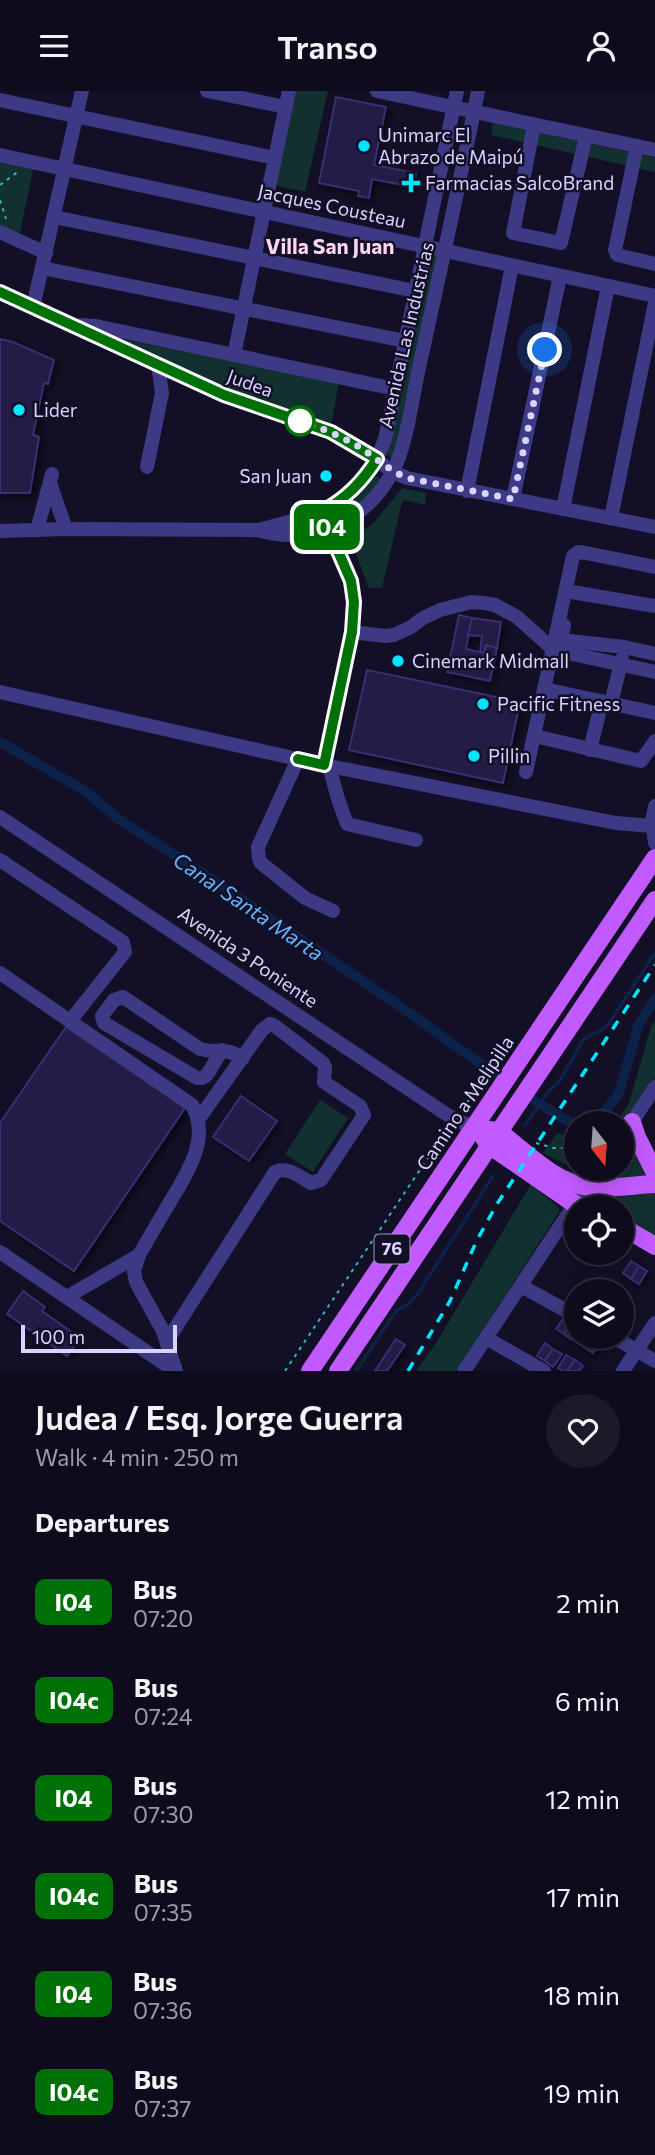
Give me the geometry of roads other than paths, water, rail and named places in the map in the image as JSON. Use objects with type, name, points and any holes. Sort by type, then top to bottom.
[{"type":"main road","name":"Camino a Melipilla","points":[[310,1371],[655,858]]},
{"type":"main road","name":"76","points":[[338,1371],[655,900]]},
{"type":"main road","name":"Avenida 3 Poniente","points":[[475,1127],[575,1184],[588,1187],[655,1184]]},
{"type":"main road","points":[[634,1128],[655,1173]]},
{"type":"main road","name":"Avenida 3 Poniente","points":[[494,1138],[564,1195]]},
{"type":"main road","points":[[634,1234],[655,1246]]},
{"type":"street","points":[[33,307],[82,91]]},
{"type":"street","points":[[207,91],[286,107]]},
{"type":"street","points":[[234,355],[289,91]]},
{"type":"street","points":[[377,91],[655,150]]},
{"type":"street","name":"Avenida Las Industrias","points":[[258,530],[321,512],[340,501],[355,488],[377,459],[385,439],[457,91]]},
{"type":"street","name":"Avenida Las Industrias","points":[[0,531],[258,530],[280,535],[316,533],[329,530],[361,510],[393,472],[403,439],[478,91]]},
{"type":"street","points":[[0,100],[275,158]]},
{"type":"street","points":[[534,125],[513,233],[561,243],[586,136]]},
{"type":"street","points":[[637,146],[615,250],[617,255],[655,264]]},
{"type":"street","name":"Jacques Cousteau","points":[[0,155],[655,296]]},
{"type":"street","points":[[54,217],[415,291]]},
{"type":"street","points":[[6,235],[46,253]]},
{"type":"street","points":[[467,491],[512,266]]},
{"type":"street","points":[[42,268],[405,341]]},
{"type":"street","points":[[513,499],[560,276]]},
{"type":"street","points":[[563,509],[608,286]]},
{"type":"street","name":"Judea","points":[[0,292],[224,395],[331,432],[377,459],[393,472],[413,480],[655,527]]},
{"type":"street","points":[[611,518],[655,303]]},
{"type":"street","points":[[73,325],[96,326],[395,389]]},
{"type":"street","points":[[148,467],[162,393],[158,365]]},
{"type":"street","points":[[37,530],[51,479],[66,529]]},
{"type":"street","points":[[321,512],[353,589],[354,608],[352,632],[326,765],[348,824],[416,840]]},
{"type":"street","points":[[655,567],[580,552],[574,554],[529,773],[549,690],[655,703]]},
{"type":"street","points":[[580,552],[561,640],[624,647],[655,654]]},
{"type":"street","points":[[572,592],[655,605]]},
{"type":"street","points":[[352,632],[394,635],[430,614],[471,602],[495,605],[517,617],[554,650],[655,672]]},
{"type":"street","points":[[590,750],[621,666],[624,647]]},
{"type":"street","points":[[546,683],[655,713]]},
{"type":"street","points":[[0,692],[326,765],[616,823],[652,826]]},
{"type":"street","points":[[539,737],[641,761],[655,741]]},
{"type":"street","points":[[298,759],[258,847],[259,859],[305,898],[333,911]]},
{"type":"street","points":[[655,806],[652,826],[655,843]]},
{"type":"street","name":"Avenida 3 Poniente","points":[[0,817],[453,1118],[475,1127]]},
{"type":"street","points":[[0,860],[123,942],[125,952],[70,1021]]},
{"type":"street","points":[[0,973],[192,1105],[200,1126],[198,1146],[191,1166],[138,1255],[134,1271],[136,1282],[167,1341],[176,1371]]},
{"type":"street","points":[[222,1050],[206,1075],[197,1078],[104,1023],[102,1016],[114,1000],[123,997],[200,1049],[210,1052],[222,1050],[229,1049],[243,1058]]},
{"type":"street","points":[[167,1341],[275,1173],[281,1169],[312,1183],[321,1180],[364,1115],[360,1106],[324,1082],[323,1063],[270,1024],[262,1030],[198,1120]]},
{"type":"street","points":[[634,1119],[655,1087]]},
{"type":"street","points":[[583,1195],[592,1181]]},
{"type":"street","points":[[464,1371],[564,1225]]},
{"type":"street","points":[[0,1252],[176,1371]]},
{"type":"street","points":[[67,1297],[138,1255]]},
{"type":"street","points":[[521,1286],[564,1309]]},
{"type":"street","points":[[623,1371],[655,1323]]},
{"type":"street","points":[[486,1338],[544,1371]]},
{"type":"street","points":[[634,1348],[655,1361]]},
{"type":"waterway","name":"Canal Santa Marta","points":[[0,742],[85,791],[120,820],[398,1005],[495,1074]]},
{"type":"waterway","points":[[525,1125],[549,1091],[559,1082],[584,1039],[609,1023],[655,953]]},
{"type":"waterway","name":"Canal Santa Marta","points":[[605,1111],[619,1093],[638,1026],[655,998]]},
{"type":"waterway","name":"Canal Santa Marta","points":[[533,1100],[564,1119]]},
{"type":"waterway","points":[[356,1371],[396,1311],[410,1303],[419,1292],[493,1176]]},
{"type":"railway","points":[[408,1371],[450,1301],[477,1240],[497,1204],[655,965]]},
{"type":"place","name":"Unimarc El Abrazo de Maipú","points":[[364,146]]},
{"type":"place","name":"Farmacias SalcoBrand","points":[[411,183]]},
{"type":"place","name":"Lider","points":[[19,410]]},
{"type":"place","name":"San Juan","points":[[326,476]]},
{"type":"place","name":"Cinemark Midmall","points":[[398,661]]},
{"type":"place","name":"Pacific Fitness","points":[[483,704]]},
{"type":"place","name":"Pillin","points":[[474,756]]},
{"type":"district","name":"Villa San Juan","points":[[330,247]]}]
